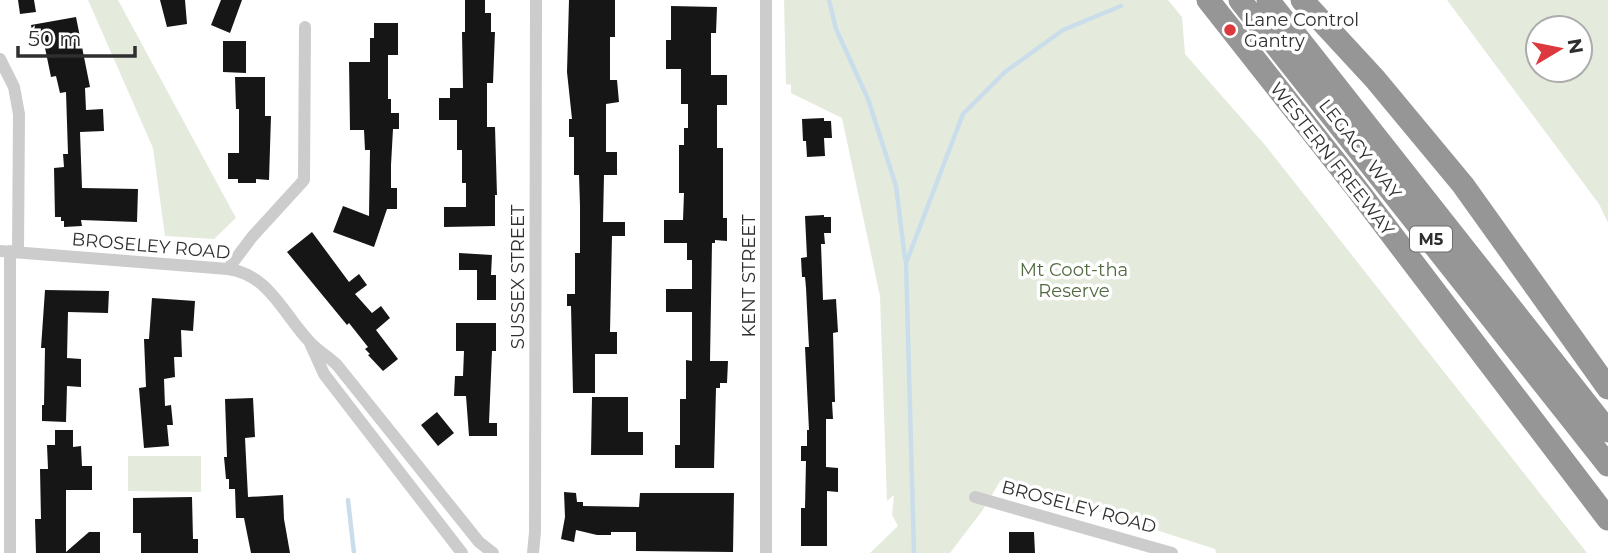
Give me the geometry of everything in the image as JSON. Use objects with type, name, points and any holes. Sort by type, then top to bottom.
[{"type":"highway","name":"WESTERN FREEWAY","points":[[1208,0],[1357,189],[1608,519]]},
{"type":"highway","name":"LEGACY WAY","points":[[1240,0],[1608,464]]},
{"type":"highway","name":"LEGACY WAY","points":[[1268,0],[1608,431]]},
{"type":"highway","points":[[1302,0],[1375,79],[1463,185],[1608,388]]},
{"type":"street","name":"SUSSEX STREET","points":[[533,553],[536,518],[536,0]]},
{"type":"street","name":"KENT STREET","points":[[766,0],[766,553]]},
{"type":"street","points":[[228,269],[248,241],[304,180],[305,27]]},
{"type":"street","points":[[0,58],[14,87],[19,114],[9,251],[10,553]]},
{"type":"street","name":"BROSELEY ROAD","points":[[9,251],[228,269],[247,273],[259,280],[310,342],[337,365],[480,542],[493,553]]},
{"type":"street","name":"BROSELEY ROAD","points":[[310,342],[324,374],[462,553]]},
{"type":"street","name":"BROSELEY ROAD","points":[[975,497],[1172,553]]},
{"type":"green space","points":[[88,0],[118,0],[236,218],[214,239],[165,236],[153,148]]},
{"type":"green space","name":"Mt Coot-tha Reserve","points":[[784,0],[1168,0],[1182,17],[1185,54],[1265,145],[1587,553],[1216,553],[1215,549],[1001,480],[982,511],[950,553],[870,553],[898,526],[892,515],[894,495],[887,501],[880,296],[842,118],[791,93],[791,85],[786,84]]},
{"type":"green space","points":[[1447,0],[1608,0],[1608,223],[1599,204]]},
{"type":"green space","points":[[128,456],[201,456],[201,492],[128,491]]},
{"type":"building","points":[[18,0],[34,0],[36,12],[20,14]]},
{"type":"building","points":[[160,0],[185,0],[187,24],[167,27]]},
{"type":"building","points":[[221,0],[242,0],[230,33],[211,25]]},
{"type":"building","points":[[465,0],[485,0],[485,13],[491,13],[491,32],[495,32],[493,83],[487,83],[487,127],[495,127],[495,226],[444,227],[444,207],[466,207],[466,183],[462,183],[462,150],[457,150],[457,120],[439,120],[439,98],[450,98],[450,88],[463,88],[462,32],[465,32]]},
{"type":"building","points":[[569,0],[615,0],[615,37],[610,37],[610,80],[617,80],[619,102],[606,104],[606,152],[617,152],[617,175],[604,175],[603,222],[625,222],[625,236],[612,236],[610,332],[617,332],[617,354],[595,354],[595,393],[573,393],[571,306],[567,306],[567,294],[575,294],[575,253],[580,253],[579,175],[574,175],[574,137],[569,137],[569,119],[572,119],[567,72]]},
{"type":"building","points":[[671,6],[717,7],[716,33],[711,33],[711,75],[727,75],[727,105],[717,105],[717,148],[723,148],[723,218],[727,218],[727,241],[715,240],[715,243],[712,243],[710,361],[728,361],[727,383],[720,383],[720,388],[716,388],[714,468],[675,468],[675,445],[680,445],[680,399],[686,399],[686,360],[692,361],[692,312],[666,312],[666,289],[692,289],[692,260],[687,260],[687,243],[664,243],[664,220],[683,220],[684,193],[679,193],[679,145],[684,145],[684,128],[688,128],[688,104],[681,104],[681,69],[666,69],[666,40],[671,40]]},
{"type":"building","points":[[76,17],[90,87],[85,88],[86,110],[103,109],[104,131],[80,132],[82,188],[138,189],[137,222],[81,220],[82,226],[64,227],[61,217],[55,217],[54,168],[64,167],[63,154],[68,154],[66,92],[60,93],[56,76],[51,77],[44,43],[35,45],[31,25]]},
{"type":"building","points":[[374,23],[398,23],[398,55],[388,55],[388,99],[391,99],[391,113],[399,113],[399,129],[393,129],[391,165],[391,188],[397,188],[397,209],[387,209],[374,247],[333,232],[343,206],[369,216],[370,150],[365,150],[364,130],[350,130],[349,62],[370,62],[370,38],[374,38]]},
{"type":"building","points":[[223,41],[246,41],[246,73],[223,72]]},
{"type":"building","points":[[235,77],[265,77],[265,116],[271,116],[269,180],[256,179],[256,183],[238,183],[238,179],[228,179],[228,153],[239,153],[239,109],[236,109]]},
{"type":"building","points":[[824,118],[824,121],[831,121],[832,138],[824,138],[825,156],[807,157],[802,119]]},
{"type":"building","points":[[805,216],[831,217],[831,233],[824,233],[825,244],[821,244],[823,300],[836,299],[838,332],[833,333],[835,402],[832,402],[833,419],[826,419],[826,467],[838,468],[838,492],[827,491],[827,546],[801,546],[801,508],[805,508],[806,461],[801,461],[801,446],[807,446],[809,430],[805,347],[809,347],[806,288],[805,277],[802,277],[801,258],[807,257]]},
{"type":"building","points":[[312,232],[349,282],[359,274],[367,285],[355,294],[372,313],[381,306],[390,318],[376,330],[398,359],[383,371],[368,355],[370,354],[365,349],[368,347],[349,323],[347,325],[287,252]]},
{"type":"building","points":[[459,253],[492,255],[491,275],[496,275],[496,300],[477,300],[477,270],[459,270]]},
{"type":"building","points":[[45,290],[109,291],[108,313],[68,312],[67,358],[81,359],[81,387],[67,386],[66,422],[42,421],[45,348],[41,348]]},
{"type":"building","points":[[152,298],[195,301],[193,331],[181,330],[182,357],[174,357],[175,377],[164,379],[165,406],[171,405],[173,425],[167,425],[169,446],[144,448],[139,388],[146,387],[144,339],[149,339]]},
{"type":"building","points":[[456,323],[496,323],[489,423],[497,423],[497,436],[469,436],[466,396],[454,396],[455,376],[463,376],[464,351],[456,351]]},
{"type":"building","points":[[592,397],[628,397],[628,432],[643,432],[643,455],[591,455]]},
{"type":"building","points":[[253,398],[255,437],[245,438],[248,497],[283,495],[290,553],[251,553],[244,518],[236,518],[235,489],[229,489],[229,479],[226,479],[225,399]]},
{"type":"building","points":[[437,412],[454,433],[438,446],[421,425]]},
{"type":"building","points":[[55,430],[73,430],[73,447],[81,446],[82,466],[92,466],[92,490],[66,490],[66,552],[89,532],[100,532],[100,553],[36,553],[35,519],[41,519],[40,469],[48,469],[47,445],[55,445]]},
{"type":"building","points":[[564,492],[576,493],[577,502],[583,502],[583,506],[639,507],[640,493],[734,493],[733,552],[636,551],[636,532],[597,535],[576,530],[574,542],[561,539],[565,517]]},
{"type":"building","points":[[192,497],[193,539],[198,539],[198,553],[141,553],[141,533],[133,533],[133,498]]},
{"type":"building","points":[[1009,532],[1034,532],[1035,553],[1009,553]]},
{"type":"waterway","points":[[829,0],[836,29],[868,99],[896,186],[905,259]]},
{"type":"waterway","points":[[914,553],[906,263],[963,114],[1005,72],[1063,30],[1121,6]]},
{"type":"waterway","points":[[348,500],[354,553]]},
{"type":"place","name":"Lane Control Gantry","points":[[1230,30]]}]
